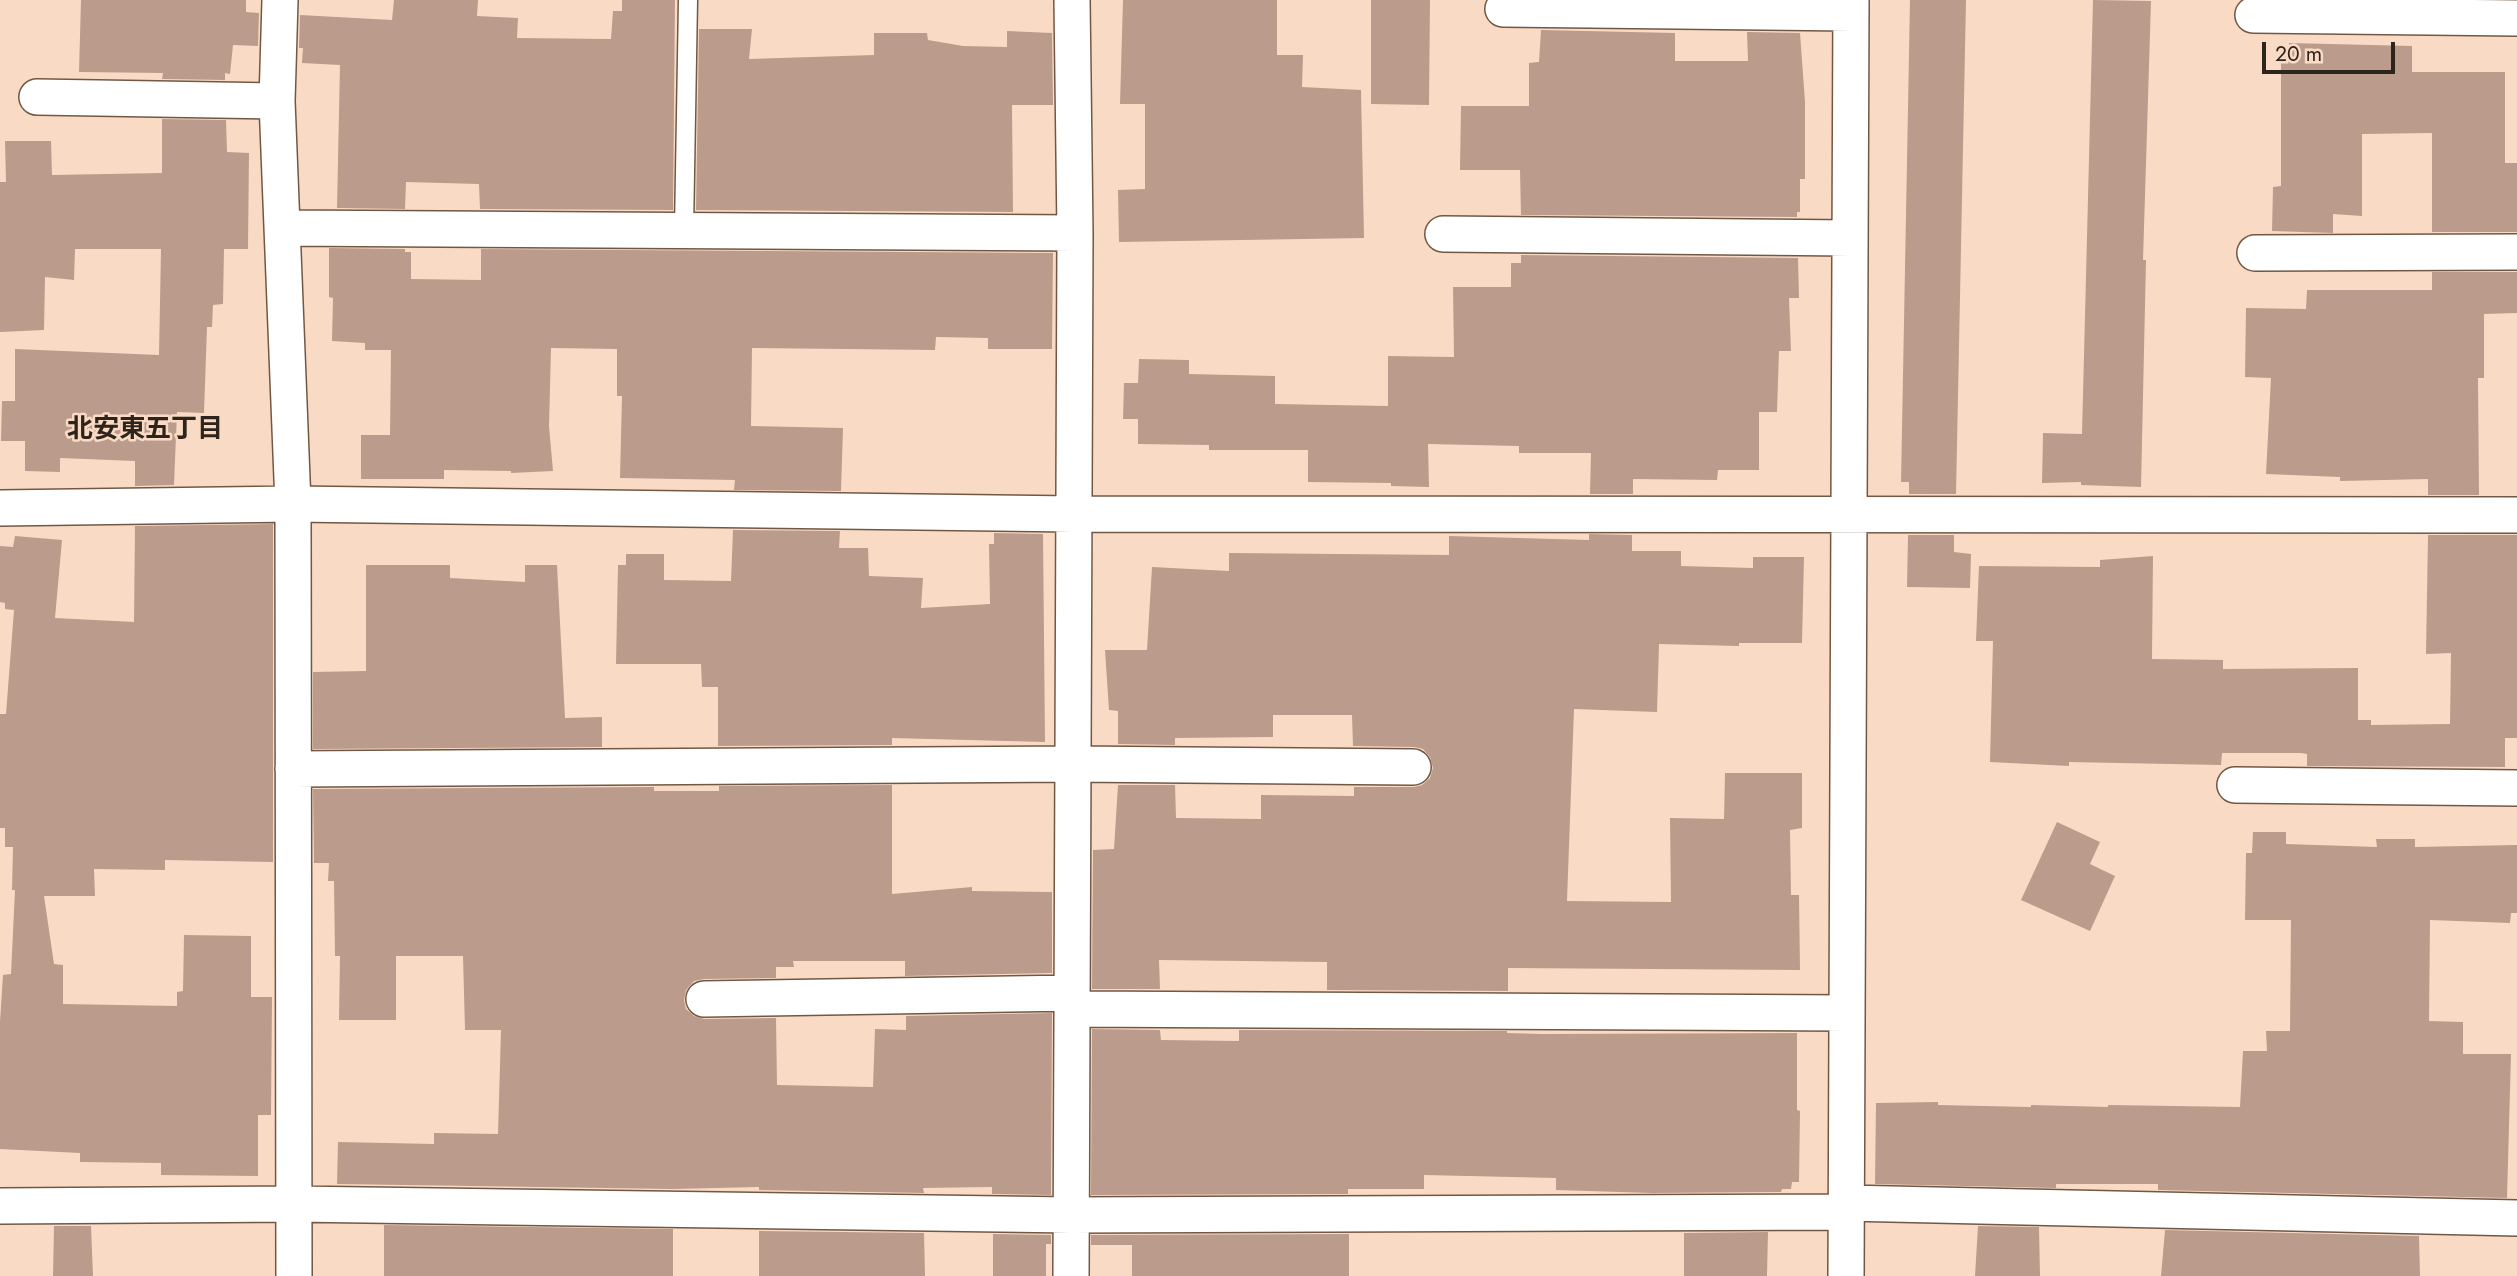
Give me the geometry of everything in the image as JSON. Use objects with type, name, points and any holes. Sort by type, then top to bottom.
[{"type":"street","points":[[281,0],[277,102],[293,504],[294,1276]]},
{"type":"street","points":[[1071,1276],[1075,233],[1072,0]]},
{"type":"street","points":[[1503,9],[1851,6],[1846,1276]]},
{"type":"street","points":[[2253,15],[2517,18]]},
{"type":"street","points":[[37,97],[277,102]]},
{"type":"street","points":[[282,228],[1075,233]]},
{"type":"street","points":[[1443,234],[1850,238]]},
{"type":"street","points":[[2255,253],[2517,252]]},
{"type":"street","points":[[0,508],[293,504],[1074,514],[2517,515]]},
{"type":"street","points":[[293,769],[1073,764],[1413,767]]},
{"type":"street","points":[[2235,785],[2517,788]]},
{"type":"street","points":[[704,999],[1072,1001],[1847,1013]]},
{"type":"street","points":[[0,1206],[295,1204],[1071,1215],[1847,1208],[2517,1217]]},
{"type":"lane","points":[[684,230],[688,0]]},
{"type":"building","points":[[81,0],[246,0],[246,12],[259,13],[258,46],[233,45],[230,74],[225,73],[225,80],[162,79],[163,73],[79,72]]},
{"type":"building","points":[[394,0],[478,0],[477,16],[518,18],[517,38],[611,39],[613,11],[622,11],[622,0],[675,0],[673,210],[480,209],[479,184],[406,182],[405,209],[337,208],[340,65],[302,63],[303,48],[299,48],[300,15],[392,20]]},
{"type":"building","points":[[1123,0],[1277,0],[1277,55],[1303,55],[1302,87],[1361,90],[1364,238],[1119,242],[1118,190],[1145,189],[1145,104],[1120,104]]},
{"type":"building","points":[[1371,0],[1430,0],[1429,105],[1371,104]]},
{"type":"building","points":[[1910,0],[1966,0],[1956,494],[1909,494],[1909,482],[1901,482]]},
{"type":"building","points":[[2093,0],[2151,1],[2143,260],[2146,260],[2141,487],[2081,485],[2081,482],[2042,483],[2043,433],[2082,434]]},
{"type":"building","points":[[699,29],[752,29],[749,59],[874,55],[874,33],[927,33],[928,40],[963,46],[1007,47],[1007,31],[1052,33],[1053,105],[1012,105],[1013,212],[696,210]]},
{"type":"building","points":[[1541,30],[1675,33],[1675,61],[1748,61],[1747,32],[1800,33],[1805,102],[1805,179],[1800,179],[1800,212],[1797,212],[1797,217],[1521,215],[1520,170],[1460,170],[1461,106],[1529,106],[1529,63],[1539,62]]},
{"type":"building","points":[[2289,43],[2412,46],[2412,72],[2505,72],[2505,163],[2517,163],[2517,232],[2432,232],[2432,133],[2362,134],[2362,216],[2333,214],[2333,233],[2272,231],[2273,187],[2281,186],[2281,49],[2289,50]]},
{"type":"building","points":[[162,119],[226,120],[227,152],[249,153],[248,249],[224,249],[223,304],[213,305],[212,327],[207,327],[204,413],[177,412],[174,485],[135,486],[135,461],[60,458],[60,472],[25,471],[25,441],[1,441],[2,401],[15,401],[15,349],[159,355],[161,249],[75,249],[74,280],[45,277],[44,330],[0,332],[0,182],[6,182],[5,141],[51,141],[52,175],[162,173]]},
{"type":"building","points":[[329,248],[405,249],[405,252],[411,252],[411,279],[481,280],[481,249],[1053,253],[1052,349],[988,349],[988,338],[936,337],[935,350],[752,348],[751,426],[843,428],[841,491],[734,490],[735,480],[620,478],[622,396],[617,396],[617,349],[551,348],[549,426],[553,471],[511,473],[444,470],[444,479],[361,479],[361,435],[390,435],[391,350],[365,350],[365,343],[332,341],[333,298],[329,297]]},
{"type":"building","points":[[1521,255],[1798,258],[1799,298],[1789,298],[1791,351],[1779,351],[1777,412],[1759,412],[1759,470],[1718,470],[1717,480],[1633,479],[1633,494],[1590,494],[1591,453],[1519,453],[1519,446],[1428,444],[1429,487],[1391,486],[1391,483],[1308,482],[1308,450],[1209,450],[1209,445],[1138,444],[1138,419],[1123,419],[1124,383],[1138,383],[1139,359],[1189,360],[1189,374],[1275,376],[1275,404],[1388,406],[1388,356],[1454,357],[1453,287],[1511,287],[1511,263],[1521,263]]},
{"type":"building","points":[[2432,272],[2517,272],[2517,313],[2484,314],[2484,378],[2478,378],[2479,495],[2428,495],[2428,479],[2340,481],[2340,477],[2266,474],[2271,378],[2245,377],[2246,308],[2306,309],[2307,290],[2432,290]]},
{"type":"building","points":[[273,524],[273,862],[165,860],[165,870],[94,869],[95,896],[44,896],[54,964],[63,965],[63,1004],[177,1006],[177,992],[183,991],[184,935],[251,936],[251,997],[272,997],[271,1115],[258,1115],[258,1176],[161,1175],[161,1163],[80,1162],[80,1153],[0,1149],[0,1022],[3,975],[11,974],[15,890],[12,890],[13,847],[5,847],[5,828],[0,828],[0,714],[6,714],[14,610],[5,609],[5,603],[0,602],[0,546],[13,547],[15,536],[62,540],[55,618],[134,622],[135,526]]},
{"type":"building","points":[[733,530],[840,531],[839,548],[868,548],[869,576],[923,578],[921,608],[990,604],[989,544],[994,544],[994,533],[1043,534],[1045,742],[892,738],[892,745],[718,746],[718,687],[702,687],[701,664],[616,664],[618,565],[626,565],[626,554],[664,554],[664,580],[731,581]]},
{"type":"building","points":[[1589,534],[1632,535],[1632,551],[1681,551],[1681,566],[1753,568],[1753,557],[1804,557],[1802,643],[1739,643],[1739,646],[1659,644],[1657,712],[1574,709],[1567,901],[1671,902],[1670,818],[1724,819],[1725,773],[1802,773],[1802,828],[1790,830],[1791,895],[1799,895],[1800,970],[1508,968],[1508,991],[1327,990],[1327,962],[1159,960],[1160,989],[1092,989],[1093,850],[1114,849],[1118,785],[1175,785],[1176,818],[1261,819],[1261,795],[1354,796],[1354,787],[1414,787],[1422,785],[1430,778],[1433,768],[1430,757],[1423,749],[1353,746],[1352,715],[1273,715],[1273,737],[1175,738],[1175,745],[1118,744],[1118,711],[1109,710],[1105,650],[1147,650],[1152,567],[1229,571],[1229,553],[1449,555],[1449,536],[1589,540]]},
{"type":"building","points":[[1908,535],[1954,535],[1954,552],[1971,554],[1970,588],[1907,587]]},
{"type":"building","points":[[2428,535],[2517,535],[2517,738],[2505,738],[2505,767],[2307,766],[2307,754],[2301,753],[2222,753],[2221,765],[2069,762],[2069,766],[1990,762],[1993,641],[1976,641],[1979,566],[2100,567],[2100,560],[2153,556],[2152,659],[2223,660],[2223,669],[2358,668],[2358,720],[2371,720],[2371,725],[2450,724],[2451,653],[2426,654]]},
{"type":"building","points":[[366,565],[450,565],[450,578],[525,582],[525,565],[557,565],[565,718],[602,717],[602,747],[313,749],[313,672],[366,671]]},
{"type":"building","points":[[892,785],[892,894],[972,887],[972,891],[1052,892],[1052,973],[905,976],[905,961],[793,961],[794,967],[776,967],[776,978],[694,981],[686,990],[686,1009],[694,1016],[704,1019],[776,1018],[777,1085],[873,1087],[875,1029],[906,1030],[906,1016],[1052,1013],[1051,1195],[992,1194],[992,1187],[923,1188],[924,1193],[759,1190],[759,1187],[673,1189],[337,1184],[338,1142],[434,1144],[434,1133],[498,1134],[501,1030],[465,1030],[463,956],[396,956],[396,1020],[339,1020],[340,956],[335,956],[334,881],[328,881],[329,863],[314,863],[313,789],[654,787],[654,791],[719,791],[719,786]]},
{"type":"building","points":[[2057,822],[2100,842],[2090,864],[2115,876],[2090,931],[2021,900]]},
{"type":"building","points":[[2253,832],[2286,832],[2286,844],[2377,847],[2376,839],[2415,839],[2415,847],[2517,845],[2517,913],[2511,913],[2510,923],[2430,920],[2429,1021],[2463,1022],[2463,1054],[2511,1054],[2507,1198],[2158,1190],[2158,1184],[2056,1184],[2056,1188],[1875,1184],[1876,1103],[1938,1102],[1938,1105],[2031,1107],[2240,1107],[2243,1051],[2267,1051],[2266,1031],[2290,1031],[2291,920],[2245,920],[2246,853],[2252,853]]},
{"type":"building","points":[[1092,1029],[1160,1030],[1161,1040],[1239,1041],[1239,1030],[1507,1031],[1542,1034],[1797,1033],[1799,1182],[1792,1182],[1791,1189],[1782,1189],[1781,1192],[1652,1193],[1556,1190],[1556,1178],[1424,1175],[1424,1189],[1348,1189],[1348,1194],[1091,1195]]},
{"type":"building","points":[[384,1225],[673,1229],[673,1276],[384,1276]]},
{"type":"building","points":[[54,1226],[91,1226],[93,1276],[53,1276]]},
{"type":"building","points":[[1978,1226],[2039,1227],[2040,1276],[1975,1276]]},
{"type":"building","points":[[2165,1230],[2419,1236],[2420,1276],[2161,1276]]},
{"type":"building","points":[[759,1231],[924,1233],[925,1276],[759,1276]]},
{"type":"building","points":[[1768,1232],[1767,1276],[1684,1276],[1684,1233]]},
{"type":"building","points":[[993,1234],[1051,1235],[1051,1244],[1046,1244],[1046,1276],[993,1276]]},
{"type":"building","points":[[1349,1234],[1349,1276],[1132,1276],[1132,1245],[1091,1245],[1091,1235]]},
{"type":"district","name":"北安東五丁目","points":[[145,431]]}]
